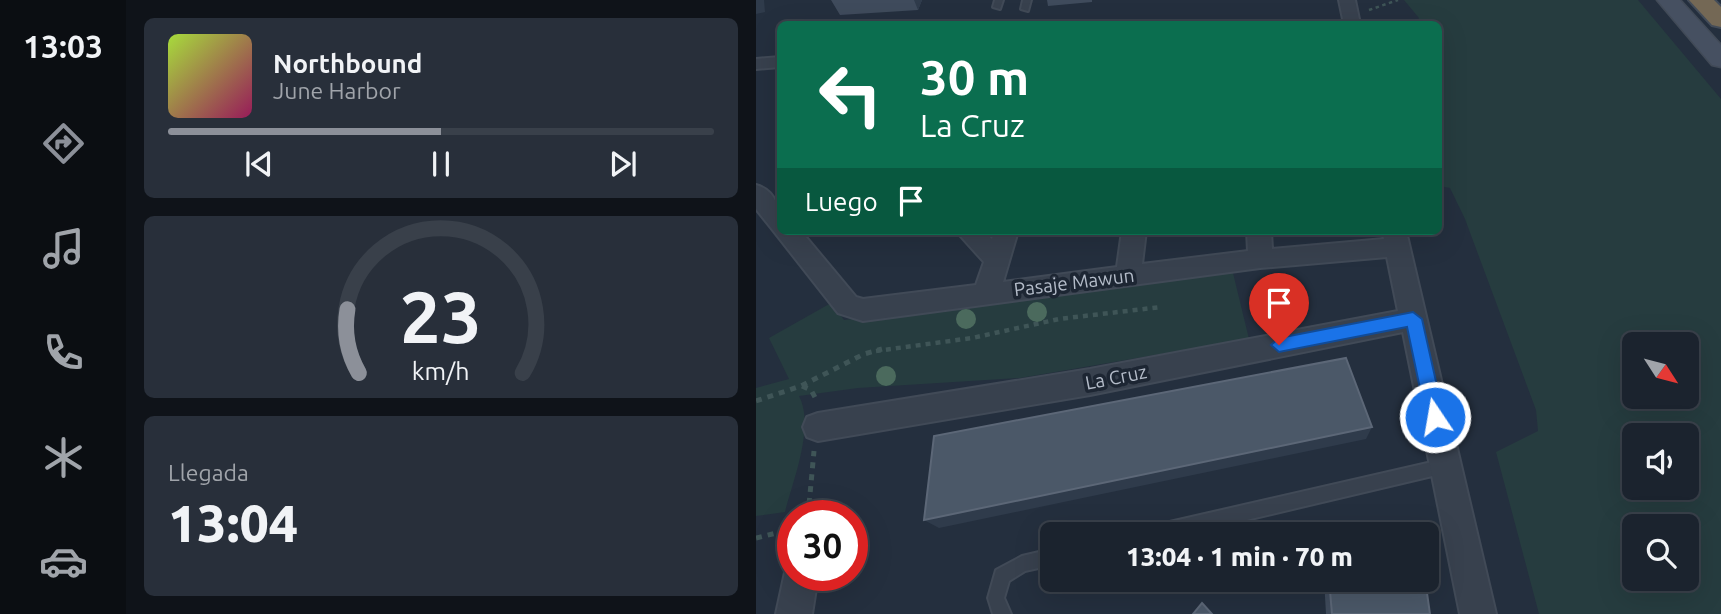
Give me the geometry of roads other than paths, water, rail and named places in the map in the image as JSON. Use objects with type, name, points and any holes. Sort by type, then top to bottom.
[{"type":"highway","points":[[1701,0],[1721,20]]},
{"type":"street","points":[[1347,0],[1351,21]]},
{"type":"street","points":[[1668,0],[1721,60]]},
{"type":"street","points":[[756,64],[777,62]]},
{"type":"street","points":[[756,193],[777,219]]},
{"type":"street","name":"Pasaje Mawun","points":[[790,235],[853,309],[863,310],[1396,239]]},
{"type":"street","points":[[972,235],[996,258]]},
{"type":"street","points":[[987,292],[1005,235]]},
{"type":"street","points":[[1128,275],[1133,235]]},
{"type":"street","points":[[1259,235],[1260,259]]},
{"type":"street","points":[[1396,239],[1478,614]]},
{"type":"street","name":"La Cruz","points":[[818,427],[1090,382],[1413,319]]},
{"type":"street","points":[[794,614],[798,591]]},
{"type":"lane","points":[[1205,522],[1446,466]]},
{"type":"lane","points":[[1002,614],[996,598],[1002,576],[1022,564],[1040,560]]}]
